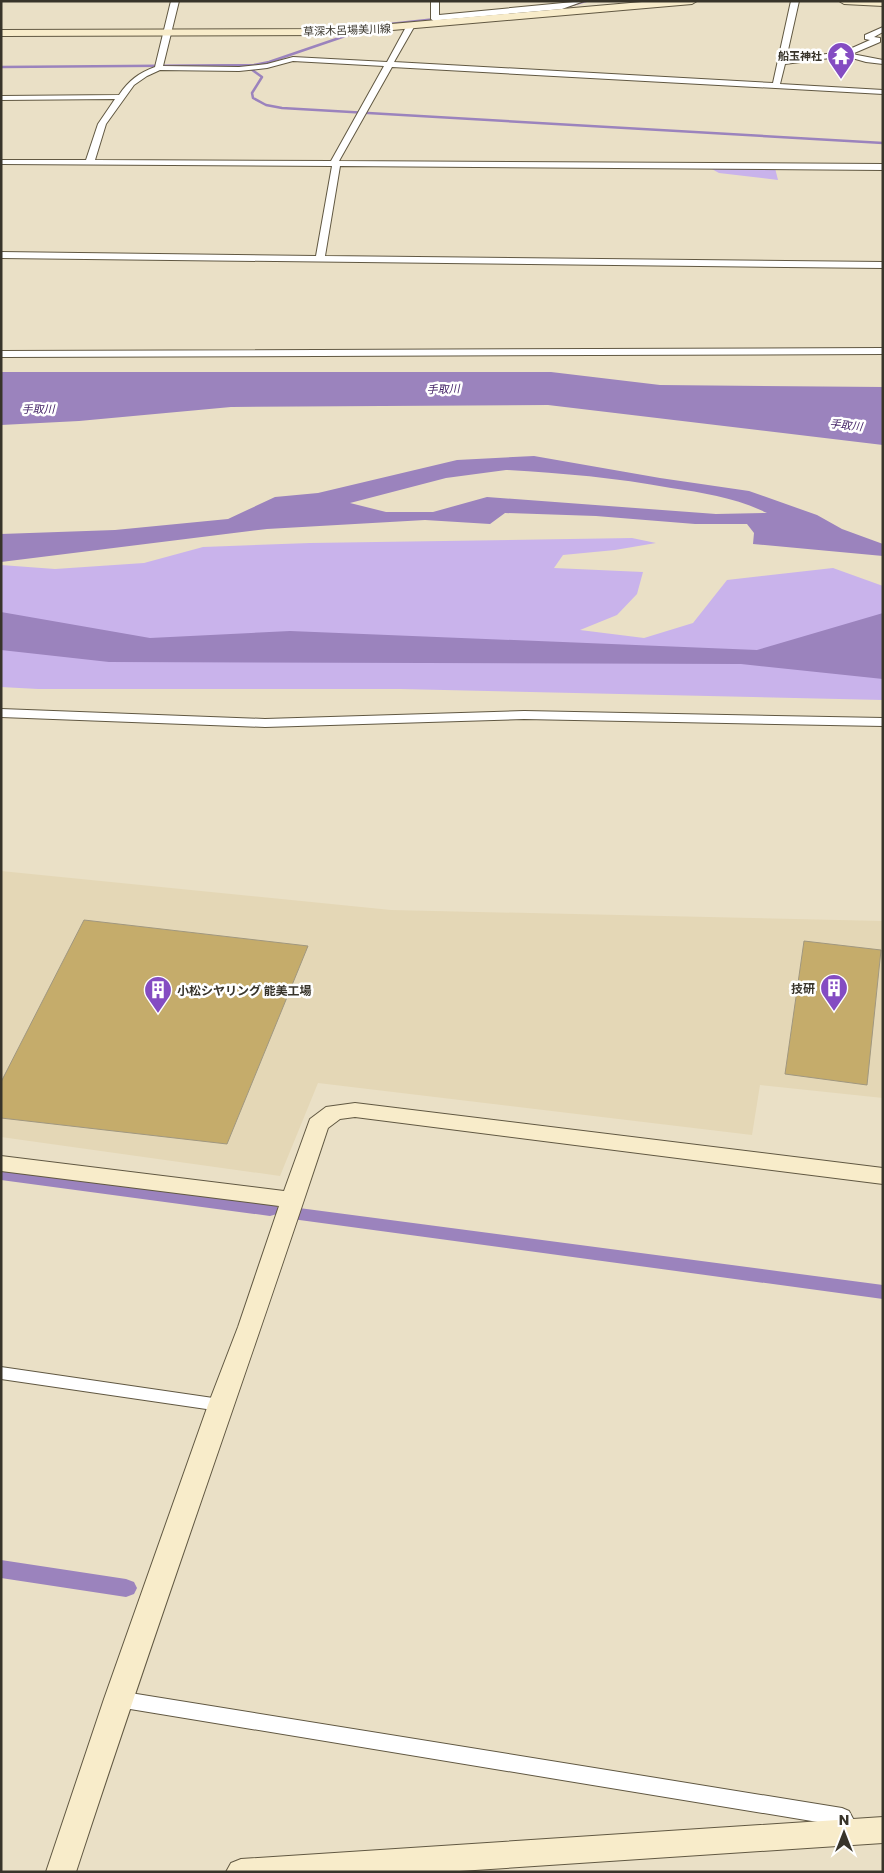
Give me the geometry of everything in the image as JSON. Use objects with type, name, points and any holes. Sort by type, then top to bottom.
[{"type":"street","points":[[160,67],[175,1]]},
{"type":"street","points":[[435,1],[437,20],[562,7],[580,1]]},
{"type":"street","name":"草深木呂場美川線","points":[[1,33],[335,32],[410,26],[437,20],[692,1]]},
{"type":"street","points":[[776,86],[795,1]]},
{"type":"street","points":[[844,1],[879,3]]},
{"type":"street","points":[[320,259],[336,165],[334,163],[410,26]]},
{"type":"street","points":[[781,62],[846,54],[877,40],[868,37],[883,29]]},
{"type":"street","points":[[846,54],[866,60],[883,62]]},
{"type":"street","points":[[90,162],[99,129],[136,78],[160,67],[239,68],[267,66],[288,59],[883,92]]},
{"type":"street","points":[[1,98],[122,97]]},
{"type":"street","points":[[1,162],[883,167]]},
{"type":"street","points":[[1,255],[883,265]]},
{"type":"street","points":[[754,352],[789,346],[883,341]]},
{"type":"street","points":[[1,354],[883,351]]},
{"type":"street","points":[[1,713],[265,722],[524,715],[883,722]]},
{"type":"street","points":[[61,1872],[118,1699],[220,1405],[250,1327],[318,1124],[334,1112],[355,1110],[883,1176]]},
{"type":"street","points":[[1,1163],[292,1200]]},
{"type":"street","points":[[1,1373],[220,1405]]},
{"type":"street","points":[[118,1699],[842,1817],[850,1832]]},
{"type":"street","points":[[241,1872],[883,1830]]},
{"type":"shaded area","points":[[710,168],[775,168],[778,180],[719,173]]},
{"type":"shaded area","points":[[632,538],[656,543],[615,550],[563,555],[554,568],[643,572],[637,594],[617,615],[580,630],[644,638],[693,623],[727,580],[833,568],[883,586],[883,700],[400,689],[38,689],[1,687],[1,565],[55,569],[144,563],[203,547],[310,543]]},
{"type":"shaded area","points":[[1,871],[391,910],[883,921],[883,1098],[760,1085],[752,1135],[318,1083],[280,1176],[1,1137]]},
{"type":"water","name":"手取川","points":[[1,372],[551,372],[660,385],[883,387],[883,445],[548,405],[231,407],[79,421],[1,425]]},
{"type":"water","points":[[534,456],[749,491],[817,515],[842,529],[883,544],[883,556],[753,544],[754,533],[747,524],[695,524],[596,516],[505,513],[490,524],[425,520],[267,529],[1,562],[1,534],[115,530],[228,519],[275,497],[318,493],[457,460]],"holes":[[[506,470],[568,474],[650,484],[720,497],[767,513],[716,514],[487,497],[433,512],[386,512],[350,503],[446,478]]]},
{"type":"water","points":[[1,612],[150,638],[290,631],[757,650],[883,613],[883,679],[741,664],[109,662],[1,650]]},
{"type":"building","name":"小松シヤリング 能美工場","points":[[84,920],[308,946],[227,1144],[1,1118],[1,1082]]},
{"type":"building","name":"技研","points":[[804,941],[881,950],[867,1085],[785,1074]]},
{"type":"waterway","points":[[561,8],[586,1]]},
{"type":"waterway","points":[[371,26],[436,19]]},
{"type":"waterway","points":[[1,67],[254,65],[269,62],[351,34]]},
{"type":"waterway","points":[[251,69],[262,77],[252,93],[253,98],[266,105],[282,108],[883,143]]},
{"type":"waterway","points":[[1,1174],[270,1210]]},
{"type":"waterway","points":[[299,1214],[883,1292]]},
{"type":"waterway","points":[[1,1569],[126,1588]]},
{"type":"place","name":"船玉神社","points":[[841,80]]},
{"type":"place","name":"技研","points":[[834,1012]]},
{"type":"place","name":"小松シヤリング 能美工場","points":[[158,1014]]}]
